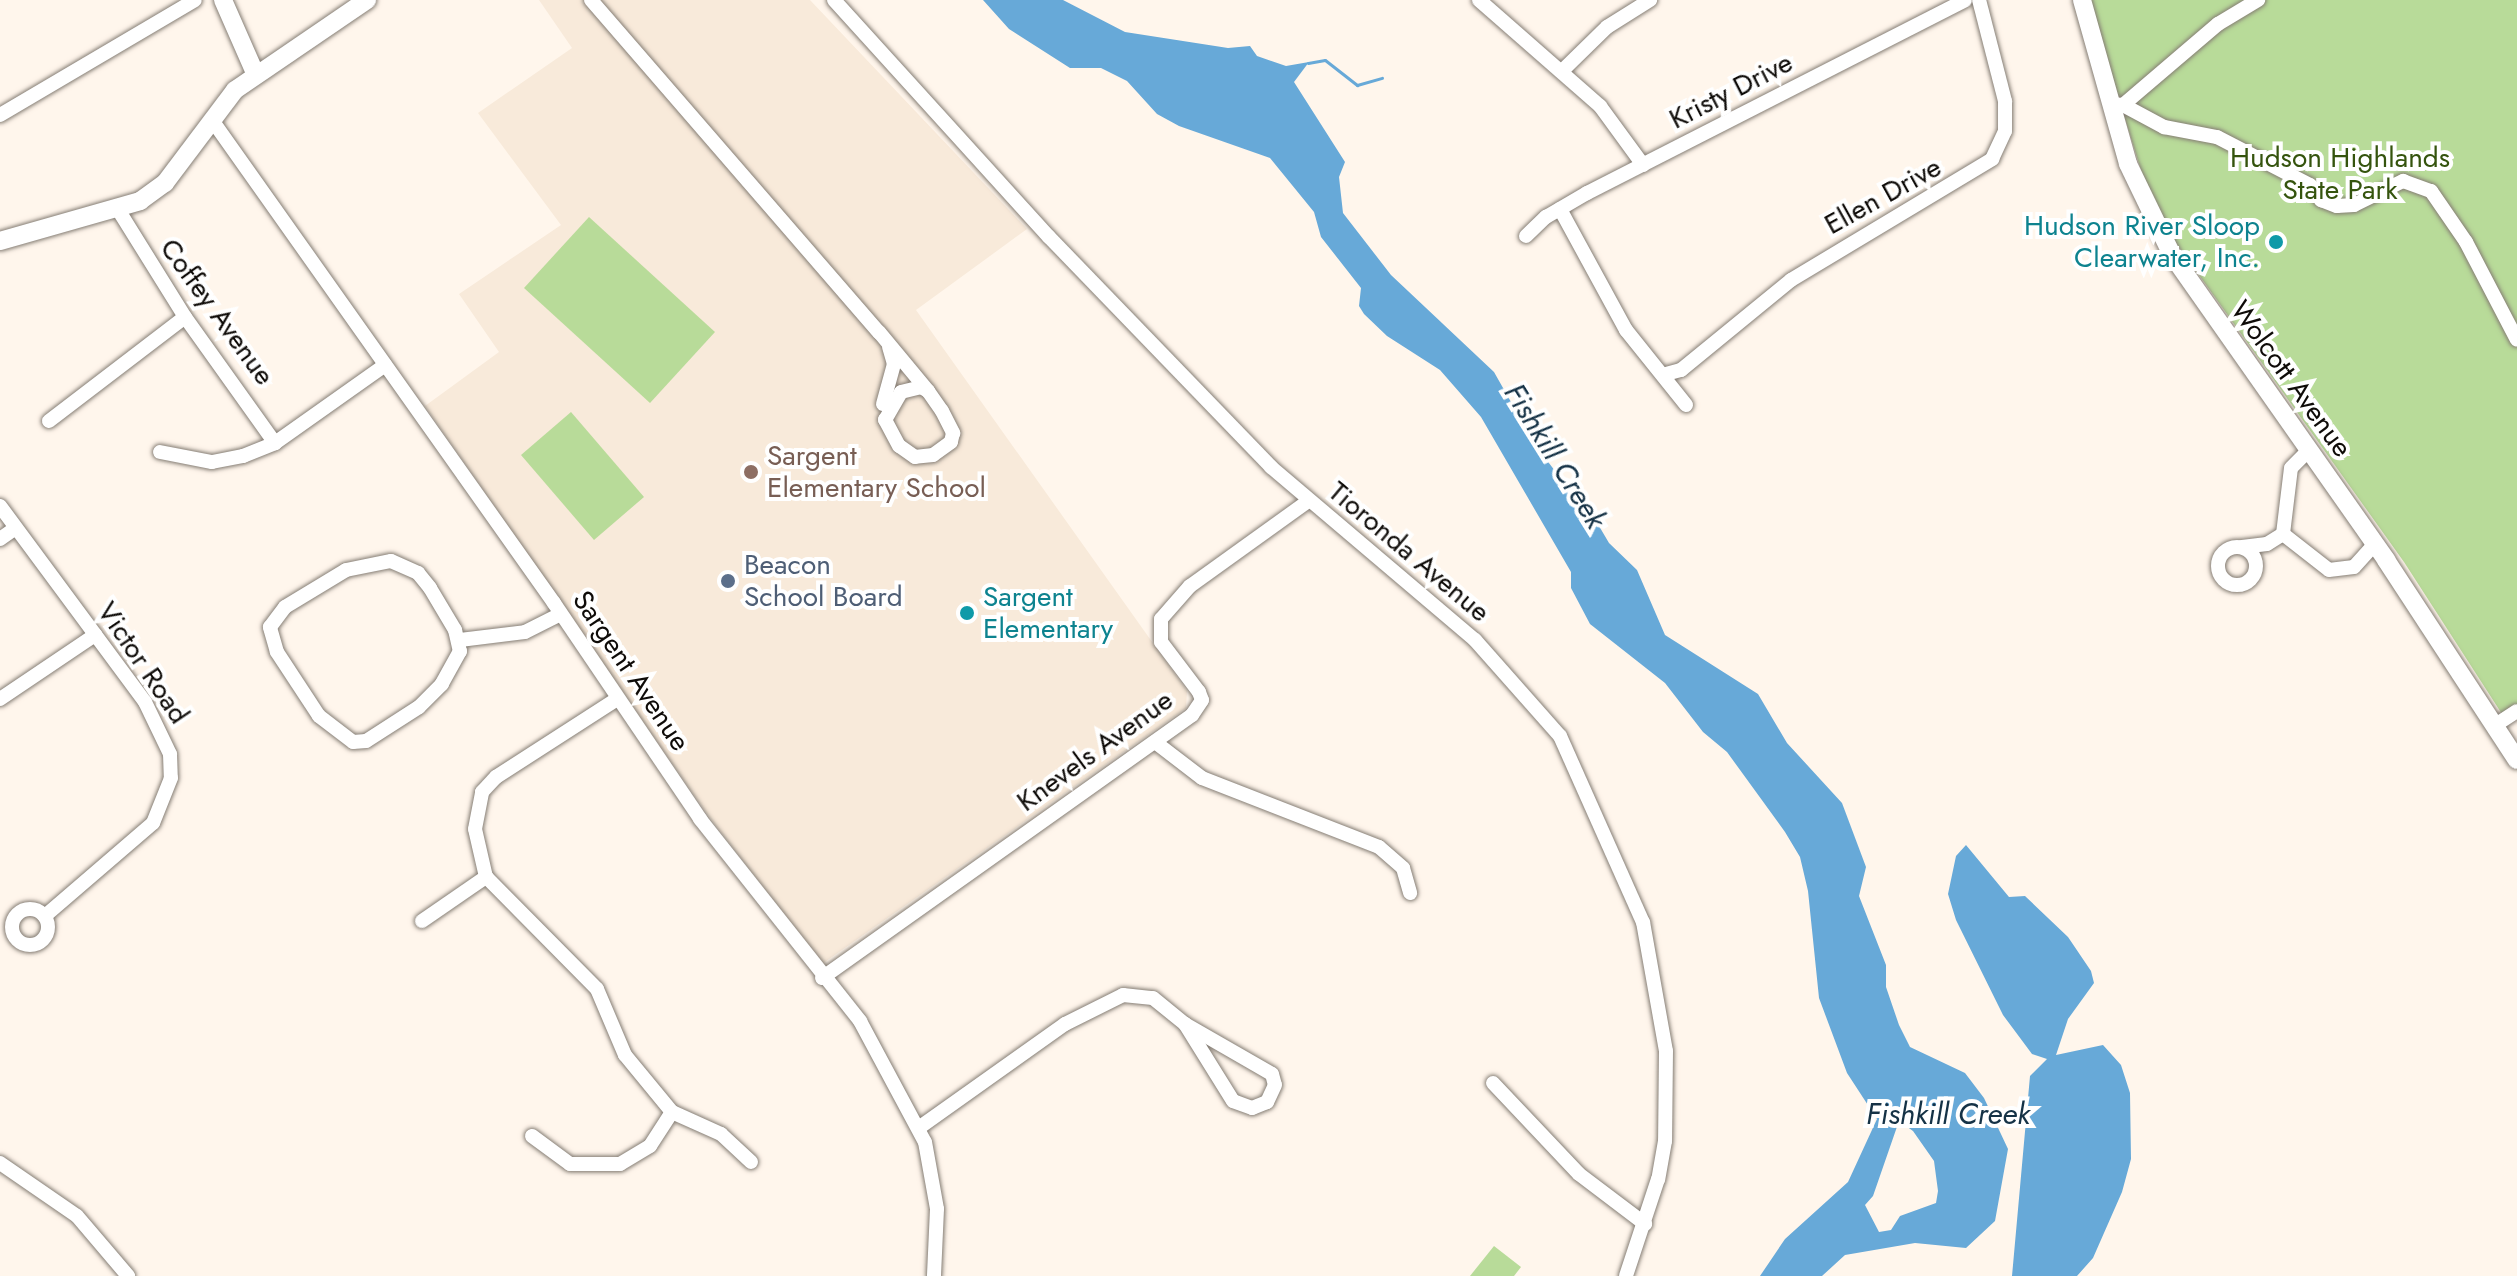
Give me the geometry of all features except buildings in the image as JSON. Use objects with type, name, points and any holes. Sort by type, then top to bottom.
[{"type":"main road","points":[[223,0],[256,75]]},
{"type":"main road","points":[[0,241],[119,211],[165,183],[235,90],[367,0]]},
{"type":"main road","name":"Wolcott Avenue","points":[[2082,0],[2117,104],[2128,164],[2172,255],[2375,544],[2517,760]]},
{"type":"street","points":[[0,115],[195,0]]},
{"type":"street","points":[[591,0],[888,343],[928,391],[953,433],[944,449],[925,458],[909,455],[885,420],[882,407],[894,364],[888,343]]},
{"type":"street","name":"Tioronda Avenue","points":[[834,0],[1049,237],[1307,502],[1475,640],[1560,736],[1590,793],[1643,922],[1666,1051],[1665,1141],[1645,1224],[1626,1276]]},
{"type":"street","points":[[1479,0],[1600,106],[1643,165]]},
{"type":"street","points":[[1562,71],[1607,27],[1650,0]]},
{"type":"street","name":"Kristy Drive","points":[[1526,236],[1560,209],[1965,0]]},
{"type":"street","name":"Ellen Drive","points":[[1666,374],[1681,370],[1791,280],[1992,159],[2005,131],[2005,101],[1979,0]]},
{"type":"street","points":[[2258,0],[2218,24],[2117,104],[2164,127],[2217,137],[2310,185],[2321,200],[2337,206],[2354,205],[2403,181],[2431,191],[2453,219],[2517,340]]},
{"type":"street","name":"Sargent Avenue","points":[[212,120],[561,614],[700,819],[822,978],[860,1021],[920,1127],[937,1209],[934,1276]]},
{"type":"street","points":[[1560,209],[1626,330],[1666,374],[1686,405]]},
{"type":"street","name":"Coffey Avenue","points":[[119,211],[185,317],[275,443]]},
{"type":"street","points":[[49,421],[185,317]]},
{"type":"street","points":[[160,452],[212,462],[275,443],[385,365]]},
{"type":"street","points":[[885,420],[901,392],[921,387],[928,391]]},
{"type":"street","points":[[2283,534],[2291,468],[2309,450]]},
{"type":"street","name":"Knevels Avenue","points":[[822,978],[1192,715],[1202,700],[1161,642],[1158,632],[1170,604],[1307,502]]},
{"type":"street","name":"Victor Road","points":[[0,506],[158,723],[170,754],[171,778],[153,823],[45,916]]},
{"type":"street","points":[[0,539],[16,528]]},
{"type":"street","points":[[2283,534],[2329,570],[2354,567],[2375,544]]},
{"type":"street","points":[[2242,547],[2267,544],[2283,534]]},
{"type":"street","points":[[391,561],[418,573],[460,640],[454,666],[419,707],[366,741],[353,742],[319,716],[277,652],[270,627],[285,607],[346,570],[391,561]]},
{"type":"street","points":[[460,640],[525,632],[561,614]]},
{"type":"street","points":[[0,699],[95,635]]},
{"type":"street","points":[[617,699],[496,777],[482,792],[475,829],[486,877],[597,989],[625,1055],[672,1112],[721,1134],[751,1162]]},
{"type":"street","points":[[2494,726],[2517,711]]},
{"type":"street","points":[[1155,742],[1202,778],[1379,847],[1403,868],[1410,893]]},
{"type":"street","points":[[422,921],[486,877]]},
{"type":"street","points":[[920,1127],[1065,1024],[1123,995],[1153,998],[1185,1024],[1272,1074],[1275,1085],[1267,1102],[1252,1108],[1233,1101],[1185,1024]]},
{"type":"street","points":[[1493,1083],[1579,1174],[1645,1224]]},
{"type":"street","points":[[532,1136],[570,1164],[620,1164],[650,1146],[672,1112]]},
{"type":"street","points":[[0,1163],[77,1216],[128,1276]]},
{"type":"shaded area","name":"Sargent Elementary School","points":[[539,0],[810,0],[1027,229],[916,310],[1187,691],[1186,708],[822,964],[708,815],[425,406],[499,352],[459,294],[561,225],[478,113],[572,48]]},
{"type":"green space","name":"Hudson Highlands State Park","points":[[2088,0],[2517,0],[2517,708],[2502,714],[2404,562],[2154,212]]},
{"type":"green space","points":[[589,217],[715,332],[650,403],[524,288]]},
{"type":"green space","points":[[571,412],[644,497],[594,540],[521,455]]},
{"type":"green space","points":[[1494,1246],[1521,1267],[1514,1276],[1470,1276]]},
{"type":"water","name":"Fishkill Creek","points":[[983,0],[1063,0],[1125,32],[1228,48],[1250,46],[1257,56],[1286,66],[1309,62],[1294,82],[1345,162],[1339,177],[1343,213],[1391,275],[1494,372],[1536,446],[1568,488],[1570,504],[1589,509],[1609,543],[1637,570],[1665,635],[1758,694],[1787,743],[1842,803],[1866,867],[1859,896],[1886,965],[1886,987],[1899,1025],[1910,1047],[1965,1073],[1984,1098],[2008,1149],[1995,1221],[1966,1248],[1915,1243],[1845,1255],[1822,1276],[1760,1276],[1785,1239],[1848,1182],[1877,1119],[1847,1073],[1819,998],[1808,891],[1800,857],[1785,832],[1727,752],[1703,732],[1665,683],[1590,624],[1571,588],[1571,572],[1481,417],[1440,370],[1387,336],[1364,314],[1359,306],[1361,288],[1321,237],[1314,212],[1270,158],[1179,126],[1157,114],[1127,81],[1101,68],[1070,68],[1009,29]],"holes":[[[1899,1121],[1913,1131],[1934,1161],[1938,1191],[1936,1203],[1900,1216],[1891,1230],[1879,1232],[1865,1205],[1873,1196]]]},
{"type":"water","points":[[1966,845],[2009,897],[2025,896],[2068,937],[2091,971],[2094,983],[2068,1019],[2056,1055],[2103,1045],[2121,1065],[2130,1093],[2131,1159],[2122,1192],[2093,1258],[2077,1276],[2012,1276],[2030,1076],[2047,1059],[2032,1054],[2003,1015],[1956,920],[1948,894],[1956,856]]},
{"type":"waterway","points":[[1308,63],[1325,60],[1357,85],[1382,78]]},
{"type":"place","name":"Hudson River Sloop Clearwater, Inc.","points":[[2276,242]]},
{"type":"place","name":"Sargent Elementary School","points":[[751,472]]},
{"type":"place","name":"Beacon School Board","points":[[728,581]]},
{"type":"place","name":"Sargent Elementary","points":[[967,613]]}]
